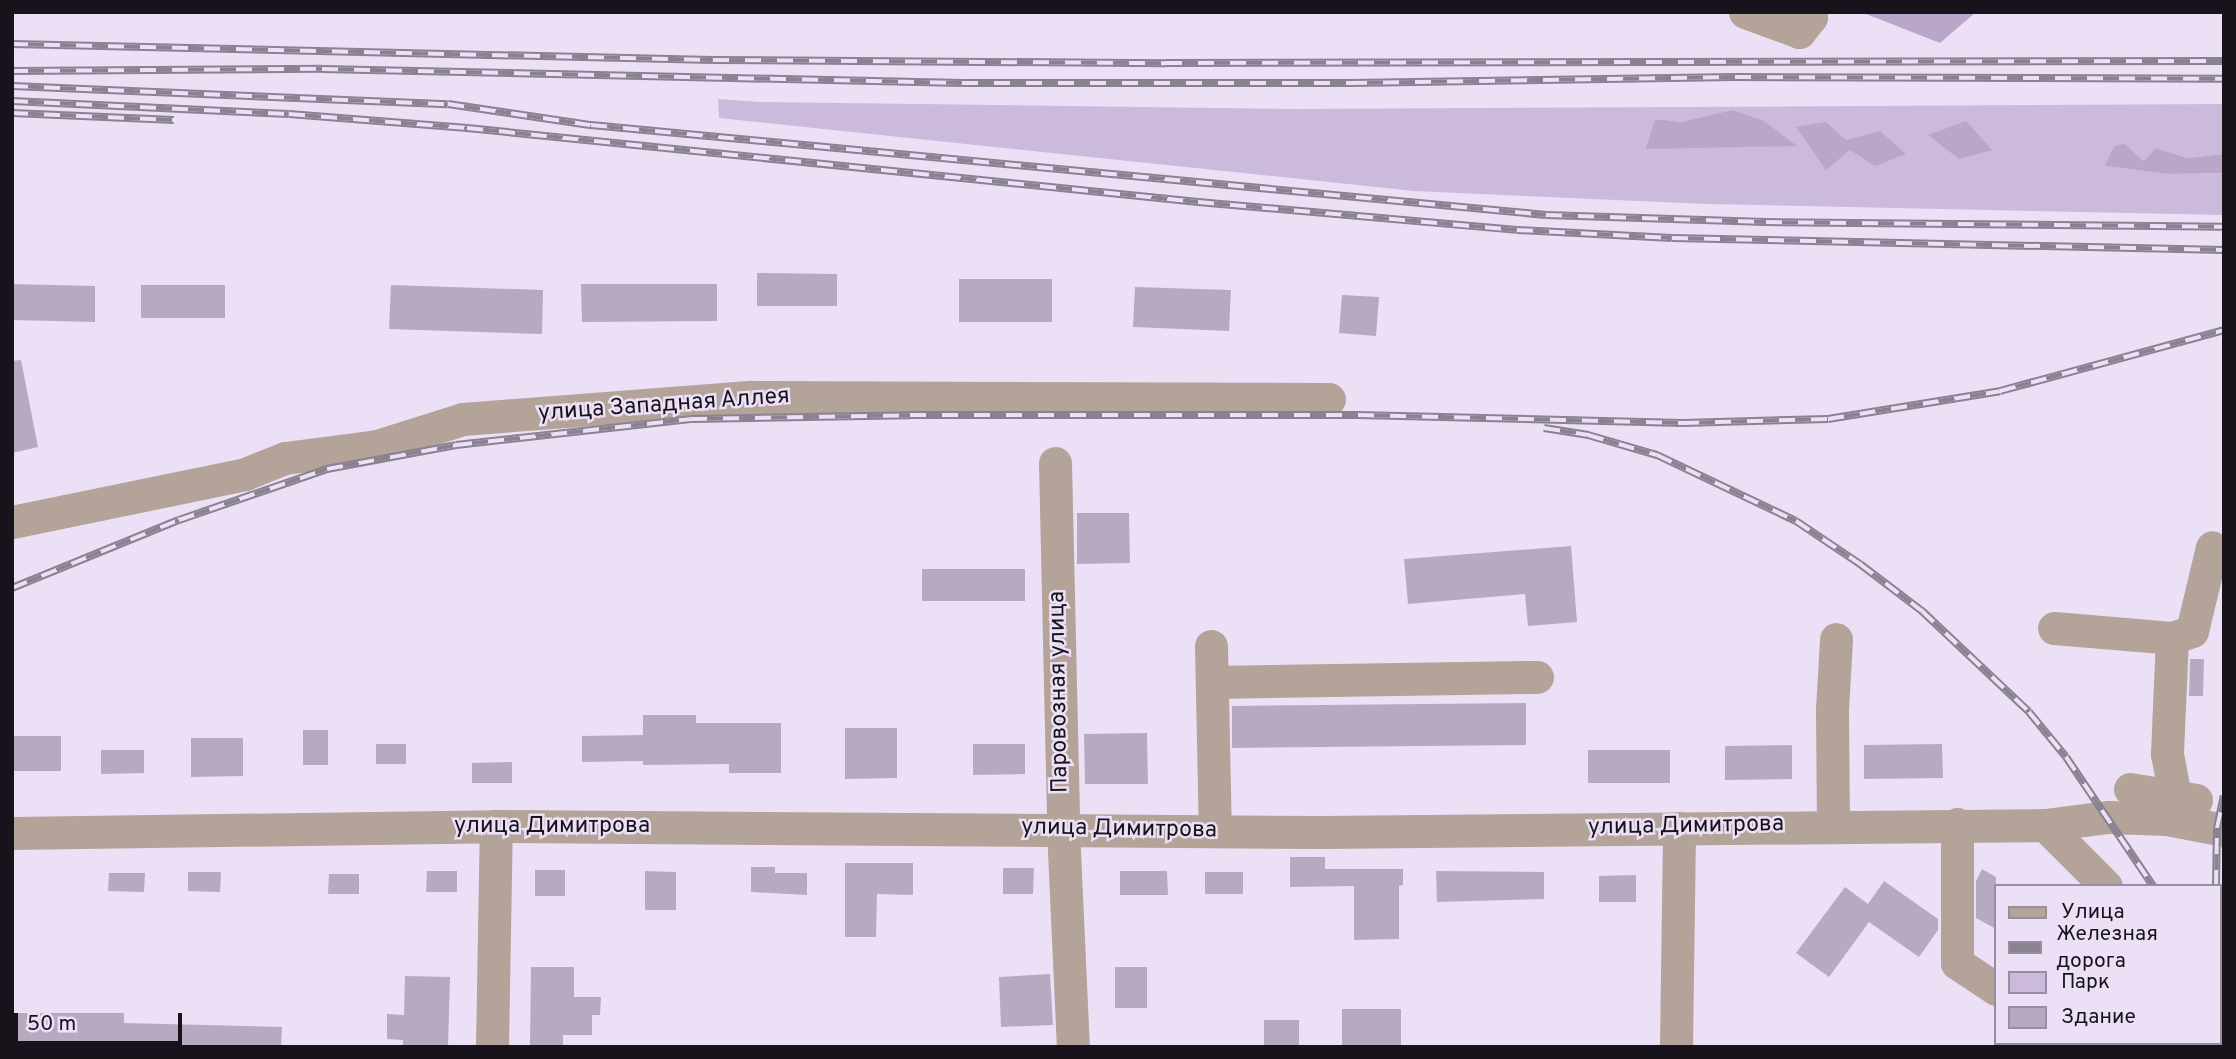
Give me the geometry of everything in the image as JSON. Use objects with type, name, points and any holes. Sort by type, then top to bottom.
[{"type":"street","points":[[1745,12],[1799,32],[1811,17],[1809,12]]},
{"type":"street","name":"улица Западная Аллея","points":[[12,522],[245,474],[285,458],[377,446],[463,419],[752,397],[1329,399]]},
{"type":"street","name":"Паровозная улица","points":[[1055,463],[1063,829],[1073,1047]]},
{"type":"street","points":[[2054,628],[2172,638],[2192,631],[2212,547]]},
{"type":"street","points":[[2172,638],[2167,754],[2175,796]]},
{"type":"street","points":[[1833,825],[1832,709],[1836,639]]},
{"type":"street","points":[[1211,646],[1215,831]]},
{"type":"street","points":[[1212,682],[1537,677]]},
{"type":"street","points":[[2130,789],[2195,799],[2213,828]]},
{"type":"street","name":"улица Димитрова","points":[[12,833],[496,826],[1215,831],[1679,828],[2045,825],[2108,817],[2167,819],[2213,828]]},
{"type":"street","points":[[1956,824],[1957,963],[1994,988]]},
{"type":"street","points":[[2045,825],[2104,884]]},
{"type":"street","points":[[492,1047],[496,826]]},
{"type":"street","points":[[1676,1047],[1679,828]]},
{"type":"green space","points":[[718,99],[760,102],[1297,109],[2224,104],[2224,154],[2188,158],[2156,148],[2143,161],[2106,166],[2168,174],[2224,173],[2224,215],[1707,204],[1414,191],[719,118]],"holes":[[[1655,119],[1682,122],[1754,119],[1764,121],[1647,149]]]},
{"type":"shaded area","points":[[1861,12],[1976,12],[1940,43]]},
{"type":"shaded area","points":[[1733,110],[1764,121],[1797,146],[1646,149],[1655,119],[1682,122]]},
{"type":"shaded area","points":[[1966,121],[1992,150],[1959,159],[1928,135]]},
{"type":"shaded area","points":[[1826,122],[1846,140],[1880,131],[1906,154],[1875,166],[1850,150],[1826,170],[1796,127]]},
{"type":"shaded area","points":[[2125,144],[2143,161],[2156,148],[2188,158],[2224,154],[2224,173],[2168,174],[2105,166],[2114,146]]},
{"type":"building","points":[[757,273],[837,274],[837,306],[757,306]]},
{"type":"building","points":[[959,279],[1052,279],[1052,322],[959,322]]},
{"type":"building","points":[[12,284],[95,286],[95,322],[12,320]]},
{"type":"building","points":[[581,284],[717,284],[717,321],[582,322]]},
{"type":"building","points":[[141,285],[225,285],[225,318],[141,318]]},
{"type":"building","points":[[391,285],[543,290],[542,334],[389,329]]},
{"type":"building","points":[[1135,287],[1231,290],[1229,331],[1133,327]]},
{"type":"building","points":[[1342,295],[1379,297],[1376,336],[1339,333]]},
{"type":"building","points":[[21,360],[38,447],[12,453],[12,361]]},
{"type":"building","points":[[1077,513],[1129,513],[1130,563],[1077,564]]},
{"type":"building","points":[[1571,546],[1577,622],[1528,626],[1525,594],[1408,604],[1404,559]]},
{"type":"building","points":[[922,569],[1025,569],[1025,601],[922,601]]},
{"type":"building","points":[[2190,659],[2204,659],[2203,696],[2189,696]]},
{"type":"building","points":[[1526,703],[1526,745],[1232,748],[1232,706]]},
{"type":"building","points":[[643,715],[696,715],[696,723],[781,723],[781,773],[729,773],[729,764],[643,765],[643,761],[582,762],[582,736],[643,735]]},
{"type":"building","points":[[845,728],[897,728],[897,778],[845,779]]},
{"type":"building","points":[[303,730],[328,730],[328,765],[303,765]]},
{"type":"building","points":[[1147,733],[1148,784],[1085,784],[1084,734]]},
{"type":"building","points":[[12,736],[61,736],[61,771],[12,771]]},
{"type":"building","points":[[191,738],[243,738],[243,776],[191,777]]},
{"type":"building","points":[[376,744],[406,744],[406,764],[376,764]]},
{"type":"building","points":[[973,744],[1025,744],[1025,774],[973,775]]},
{"type":"building","points":[[1942,744],[1943,778],[1864,779],[1864,745]]},
{"type":"building","points":[[1792,745],[1792,779],[1725,780],[1725,746]]},
{"type":"building","points":[[101,750],[144,750],[144,773],[101,774]]},
{"type":"building","points":[[1588,750],[1670,750],[1670,783],[1588,783]]},
{"type":"building","points":[[512,762],[512,783],[472,783],[472,763]]},
{"type":"building","points":[[1290,857],[1325,857],[1325,869],[1403,869],[1403,885],[1399,886],[1399,939],[1354,940],[1354,886],[1290,887]]},
{"type":"building","points":[[845,863],[913,863],[913,895],[877,894],[876,937],[845,937]]},
{"type":"building","points":[[751,867],[775,867],[775,873],[807,873],[807,895],[751,892]]},
{"type":"building","points":[[1003,868],[1034,868],[1033,894],[1003,894]]},
{"type":"building","points":[[1982,869],[1996,877],[1994,928],[1976,918],[1976,881]]},
{"type":"building","points":[[535,870],[565,870],[565,896],[535,896]]},
{"type":"building","points":[[427,871],[457,871],[457,892],[426,892]]},
{"type":"building","points":[[645,871],[676,872],[676,910],[645,910]]},
{"type":"building","points":[[1120,871],[1167,871],[1168,895],[1120,895]]},
{"type":"building","points":[[1436,871],[1544,872],[1544,899],[1437,902]]},
{"type":"building","points":[[188,872],[221,872],[220,892],[188,891]]},
{"type":"building","points":[[1205,872],[1243,872],[1243,894],[1205,894]]},
{"type":"building","points":[[109,873],[145,873],[144,892],[108,891]]},
{"type":"building","points":[[329,874],[359,874],[359,894],[328,894]]},
{"type":"building","points":[[1636,875],[1636,902],[1599,902],[1599,876]]},
{"type":"building","points":[[1884,881],[1938,919],[1938,930],[1919,957],[1869,922],[1829,977],[1796,953],[1845,887],[1868,904]]},
{"type":"building","points":[[531,967],[574,967],[574,997],[601,997],[600,1015],[592,1015],[592,1035],[563,1035],[563,1047],[530,1047]]},
{"type":"building","points":[[1115,967],[1147,967],[1147,1008],[1115,1008]]},
{"type":"building","points":[[1050,974],[1053,1025],[1001,1027],[999,977]]},
{"type":"building","points":[[405,976],[450,977],[448,1047],[403,1047],[403,1040],[387,1039],[387,1014],[404,1015]]},
{"type":"building","points":[[1342,1009],[1401,1009],[1401,1047],[1342,1047]]},
{"type":"building","points":[[12,1013],[124,1013],[124,1023],[282,1027],[281,1047],[12,1045]]},
{"type":"building","points":[[1264,1020],[1299,1020],[1299,1047],[1264,1047]]},
{"type":"railway","points":[[12,44],[713,60],[1166,63],[2224,61]]},
{"type":"railway","points":[[12,71],[322,69],[962,83],[1351,83],[1735,77],[2224,79]]},
{"type":"railway","points":[[12,86],[448,104],[591,125],[1546,215],[1766,222],[2224,227]]},
{"type":"railway","points":[[12,101],[289,114],[467,128],[1198,202],[1517,230],[1672,238],[2224,250]]},
{"type":"railway","points":[[12,113],[174,120]]},
{"type":"railway","points":[[12,588],[179,520],[327,469],[456,445],[691,419],[910,415],[1358,415],[1683,423],[1828,419],[2000,391],[2224,330]]},
{"type":"railway","points":[[1544,428],[1588,435],[1657,455],[1796,521],[1860,564],[1922,611],[2029,712],[2066,757],[2152,884]]},
{"type":"railway","points":[[2216,884],[2217,828],[2224,796]]},
{"type":"railway","points":[[2222,996],[2224,1009]]},
{"type":"railway","points":[[2222,1035],[2224,1040]]}]
